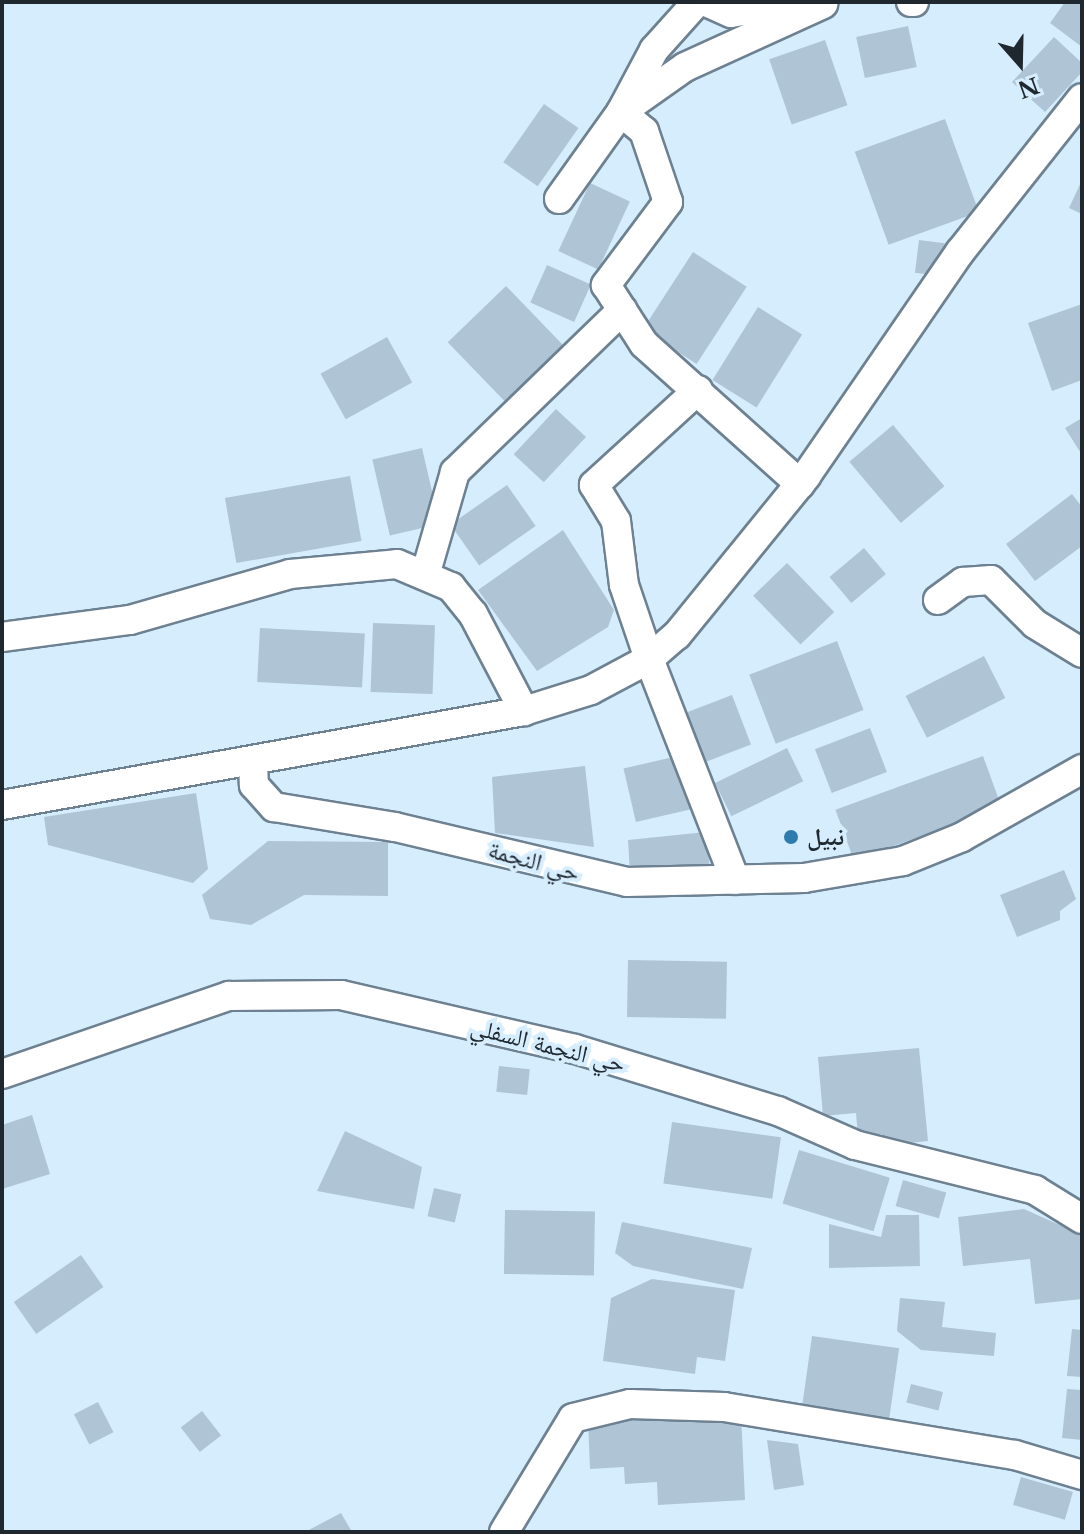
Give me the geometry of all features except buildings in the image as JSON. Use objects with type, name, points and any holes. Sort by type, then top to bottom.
[{"type":"street","points":[[559,199],[621,112],[654,50],[697,2]]},
{"type":"street","points":[[706,2],[731,13],[828,3]]},
{"type":"street","points":[[621,112],[685,67],[828,3]]},
{"type":"street","points":[[2,805],[524,711],[591,690],[649,659],[677,635],[800,484],[960,252],[1082,98]]},
{"type":"street","points":[[621,112],[644,131],[668,202],[606,285],[644,344],[800,484]]},
{"type":"street","points":[[426,572],[455,472],[622,310]]},
{"type":"street","points":[[698,390],[594,485],[616,521],[624,585],[649,659],[735,880]]},
{"type":"street","points":[[2,637],[130,620],[290,574],[364,565],[426,572],[451,587],[473,614],[524,711]]},
{"type":"street","points":[[938,600],[963,582],[991,580],[1035,624],[1082,653]]},
{"type":"street","name":"حي النجمة","points":[[253,761],[254,785],[262,798],[290,812],[395,827],[611,879],[804,878],[903,861],[962,837],[1082,769]]},
{"type":"street","name":"حي النجمة السفلي","points":[[2,1074],[229,996],[341,995],[633,1067],[778,1111],[855,1145],[1035,1190],[1082,1219]]},
{"type":"street","points":[[504,1532],[573,1418],[630,1404],[724,1407],[1015,1455],[1082,1475]]},
{"type":"place","name":"نبيل","points":[[791,837]]}]
